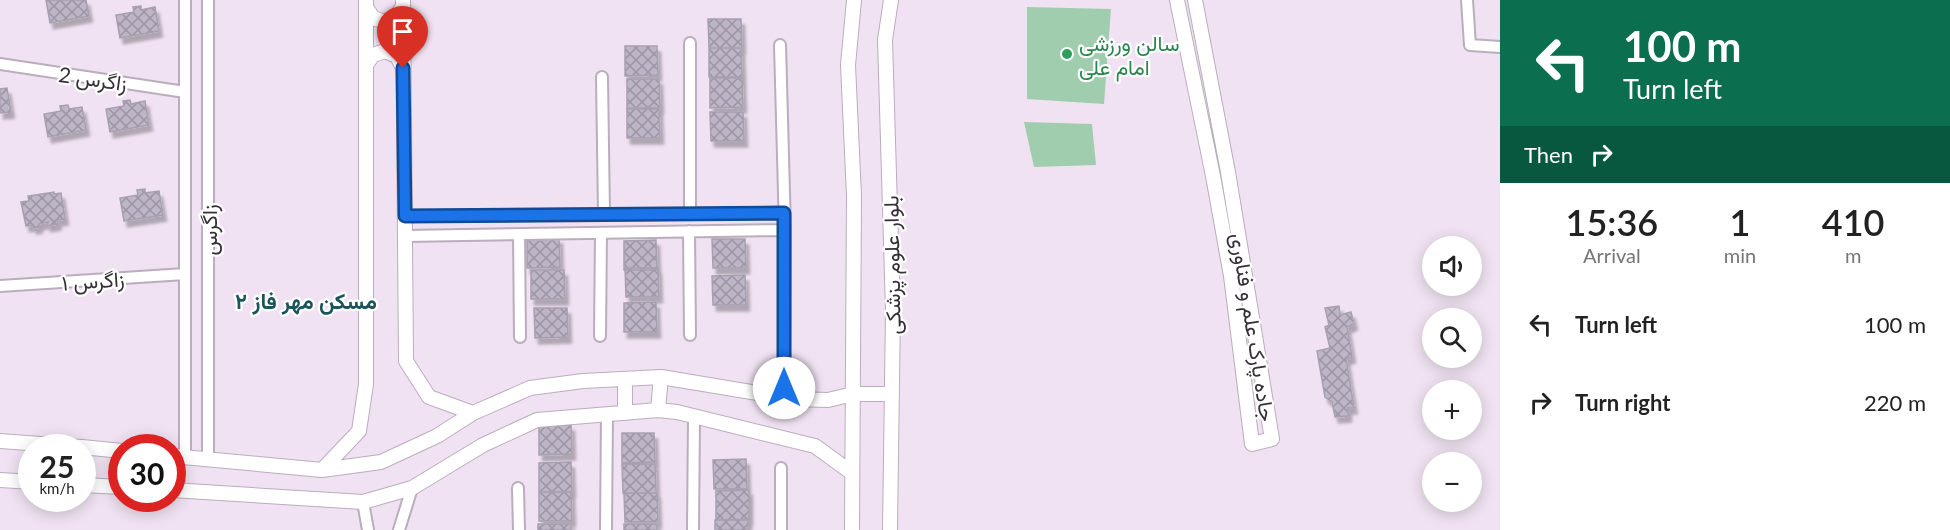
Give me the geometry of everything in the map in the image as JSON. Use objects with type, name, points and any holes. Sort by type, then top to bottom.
[{"type":"street","name":"زاگرس","points":[[180,434],[185,274],[185,0]]},
{"type":"street","name":"زاگرس","points":[[208,0],[208,459]]},
{"type":"street","name":"بلوار علوم پزشکی","points":[[852,530],[854,196],[848,65],[854,0]]},
{"type":"street","name":"بلوار علوم پزشکی","points":[[890,530],[893,310],[885,40],[891,0]]},
{"type":"street","name":"جاده پارک علم و فناوری","points":[[1177,0],[1231,276],[1252,444],[1272,439],[1228,172],[1195,0]]},
{"type":"street","points":[[1467,0],[1470,45],[1500,47]]},
{"type":"street","points":[[366,4],[373,18],[385,22],[396,17],[403,3]]},
{"type":"street","points":[[403,3],[406,361],[429,397],[473,413]]},
{"type":"street","points":[[322,470],[359,431],[366,384],[366,4]]},
{"type":"street","points":[[690,43],[690,214]]},
{"type":"street","points":[[780,45],[785,230],[784,388]]},
{"type":"street","points":[[366,65],[373,54],[385,51],[397,56],[403,68]]},
{"type":"street","name":"زاگرس 2","points":[[0,64],[185,92]]},
{"type":"street","points":[[602,77],[604,214]]},
{"type":"street","points":[[1213,176],[1228,172]]},
{"type":"street","points":[[405,216],[784,213]]},
{"type":"street","points":[[405,236],[785,230]]},
{"type":"street","points":[[689,231],[690,335]]},
{"type":"street","points":[[600,336],[601,233]]},
{"type":"street","points":[[519,234],[520,337]]},
{"type":"street","name":"زاگرس ۱","points":[[0,286],[185,274]]},
{"type":"street","points":[[186,457],[322,470],[381,462],[437,436],[473,413],[530,388],[584,381],[661,377],[793,399],[828,400],[853,394],[892,394]]},
{"type":"street","points":[[658,410],[661,377]]},
{"type":"street","points":[[625,379],[625,413]]},
{"type":"street","points":[[186,491],[363,502],[412,488],[483,445],[537,420],[658,410],[694,416],[814,446],[852,473]]},
{"type":"street","points":[[606,530],[607,414]]},
{"type":"street","points":[[693,530],[694,416]]},
{"type":"street","points":[[0,441],[18,442]]},
{"type":"street","points":[[781,468],[781,530]]},
{"type":"street","points":[[0,480],[18,481]]},
{"type":"street","points":[[399,530],[412,488]]},
{"type":"street","points":[[519,488],[519,530]]},
{"type":"street","points":[[363,502],[368,530]]},
{"type":"green space","name":"سالن ورزشی امام علی","points":[[1027,7],[1111,9],[1104,104],[1027,99]]},
{"type":"green space","points":[[1024,122],[1092,124],[1096,165],[1034,167]]},
{"type":"building","points":[[46,0],[86,0],[89,16],[50,23]]},
{"type":"building","points":[[141,6],[141,10],[155,7],[159,31],[120,38],[116,15],[134,12],[133,7]]},
{"type":"building","points":[[708,19],[741,19],[742,48],[709,48]]},
{"type":"building","points":[[625,46],[657,46],[658,75],[625,76]]},
{"type":"building","points":[[709,48],[741,48],[742,77],[709,77]]},
{"type":"building","points":[[710,78],[742,78],[743,107],[710,108]]},
{"type":"building","points":[[627,79],[659,79],[660,108],[627,108]]},
{"type":"building","points":[[7,88],[11,112],[0,113],[0,89]]},
{"type":"building","points":[[130,100],[131,104],[145,101],[149,125],[110,132],[106,109],[124,106],[123,101]]},
{"type":"building","points":[[68,105],[69,109],[82,107],[86,130],[48,137],[44,114],[61,111],[60,106]]},
{"type":"building","points":[[627,109],[659,109],[660,138],[627,138]]},
{"type":"building","points":[[710,112],[743,112],[744,141],[711,141]]},
{"type":"building","points":[[145,189],[145,193],[159,191],[163,215],[124,221],[120,198],[138,195],[137,190]]},
{"type":"building","points":[[54,192],[54,194],[61,193],[65,219],[57,220],[58,224],[47,226],[48,222],[39,224],[39,227],[26,226],[21,202],[29,201],[28,196]]},
{"type":"building","points":[[527,238],[559,238],[560,267],[527,268]]},
{"type":"building","points":[[712,239],[745,239],[746,268],[713,268]]},
{"type":"building","points":[[656,240],[657,270],[624,270],[624,241]]},
{"type":"building","points":[[625,268],[658,268],[659,297],[626,297]]},
{"type":"building","points":[[531,270],[564,270],[565,299],[531,299]]},
{"type":"building","points":[[745,275],[746,305],[713,305],[712,276]]},
{"type":"building","points":[[656,302],[657,332],[624,332],[624,303]]},
{"type":"building","points":[[1339,306],[1340,315],[1351,312],[1354,324],[1347,327],[1352,357],[1346,359],[1354,408],[1348,408],[1348,416],[1335,417],[1332,402],[1325,397],[1317,351],[1330,348],[1325,327],[1329,325],[1325,308]]},
{"type":"building","points":[[534,308],[567,308],[568,337],[535,338]]},
{"type":"building","points":[[571,425],[572,454],[539,455],[539,426]]},
{"type":"building","points":[[622,433],[654,433],[655,462],[622,463]]},
{"type":"building","points":[[746,459],[747,489],[714,489],[713,460]]},
{"type":"building","points":[[571,462],[572,492],[539,492],[539,463]]},
{"type":"building","points":[[622,464],[655,464],[656,493],[623,493]]},
{"type":"building","points":[[749,490],[749,520],[716,520],[716,491]]},
{"type":"building","points":[[539,492],[571,492],[572,521],[539,521]]},
{"type":"building","points":[[624,493],[657,493],[658,522],[625,522]]},
{"type":"building","points":[[748,519],[748,530],[715,530],[715,520]]},
{"type":"building","points":[[538,524],[571,524],[571,530],[538,530]]},
{"type":"building","points":[[624,524],[657,524],[657,530],[624,530]]},
{"type":"place","name":"سالن ورزشی امام علی","points":[[1067,54]]},
{"type":"district","name":"مسکن مهر فاز ۲","points":[[306,300]]},
{"type":"route","points":[[403,68],[405,216],[784,213],[784,388]]}]
